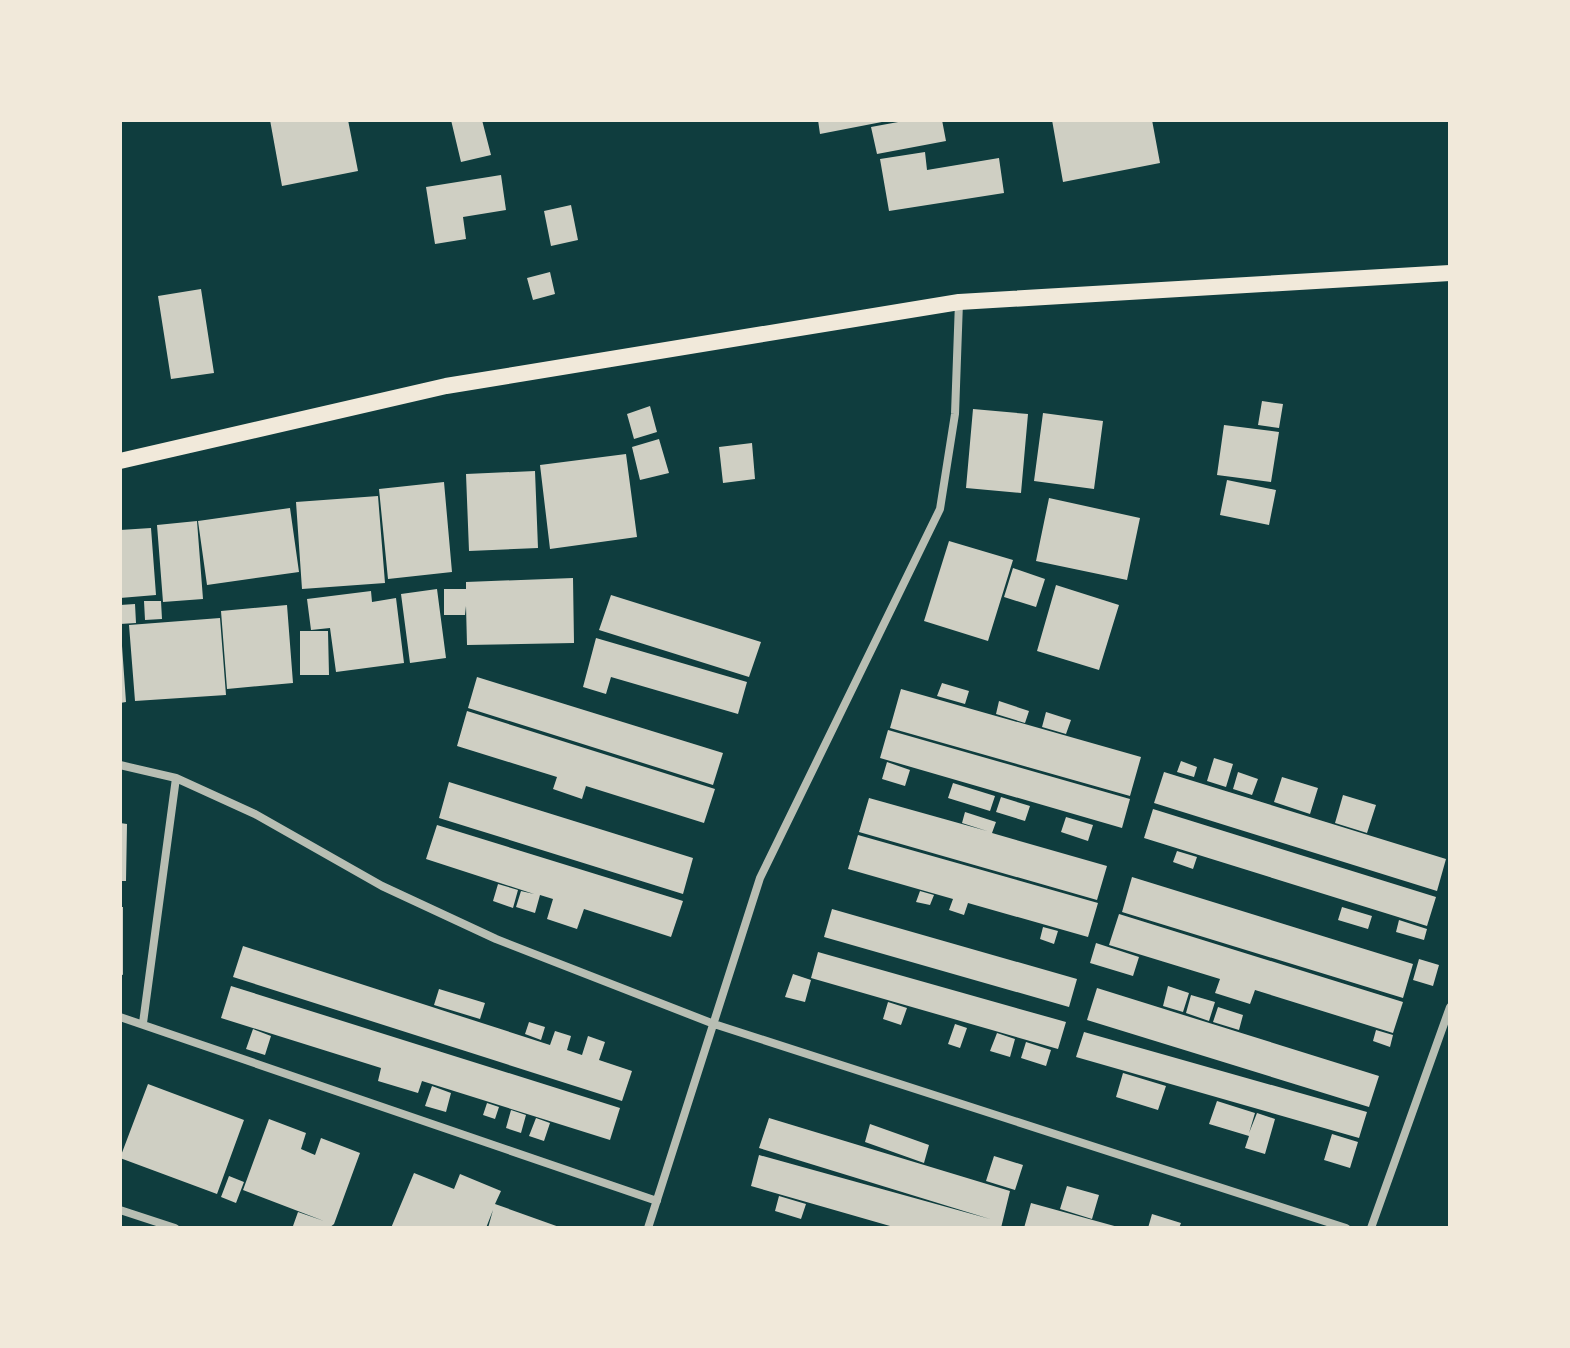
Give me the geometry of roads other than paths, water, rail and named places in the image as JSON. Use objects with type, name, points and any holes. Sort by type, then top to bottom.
[{"type":"main road","points":[[120,461],[446,386],[959,302],[1450,273]]},
{"type":"street","points":[[648,1228],[760,878],[940,509],[955,414],[959,302]]},
{"type":"street","points":[[120,765],[176,778],[255,814],[382,886],[482,932],[714,1024],[1346,1228]]},
{"type":"street","points":[[143,1023],[176,778]]},
{"type":"street","points":[[1371,1228],[1450,1007]]},
{"type":"street","points":[[120,1017],[657,1201]]},
{"type":"street","points":[[120,1210],[175,1228]]}]
